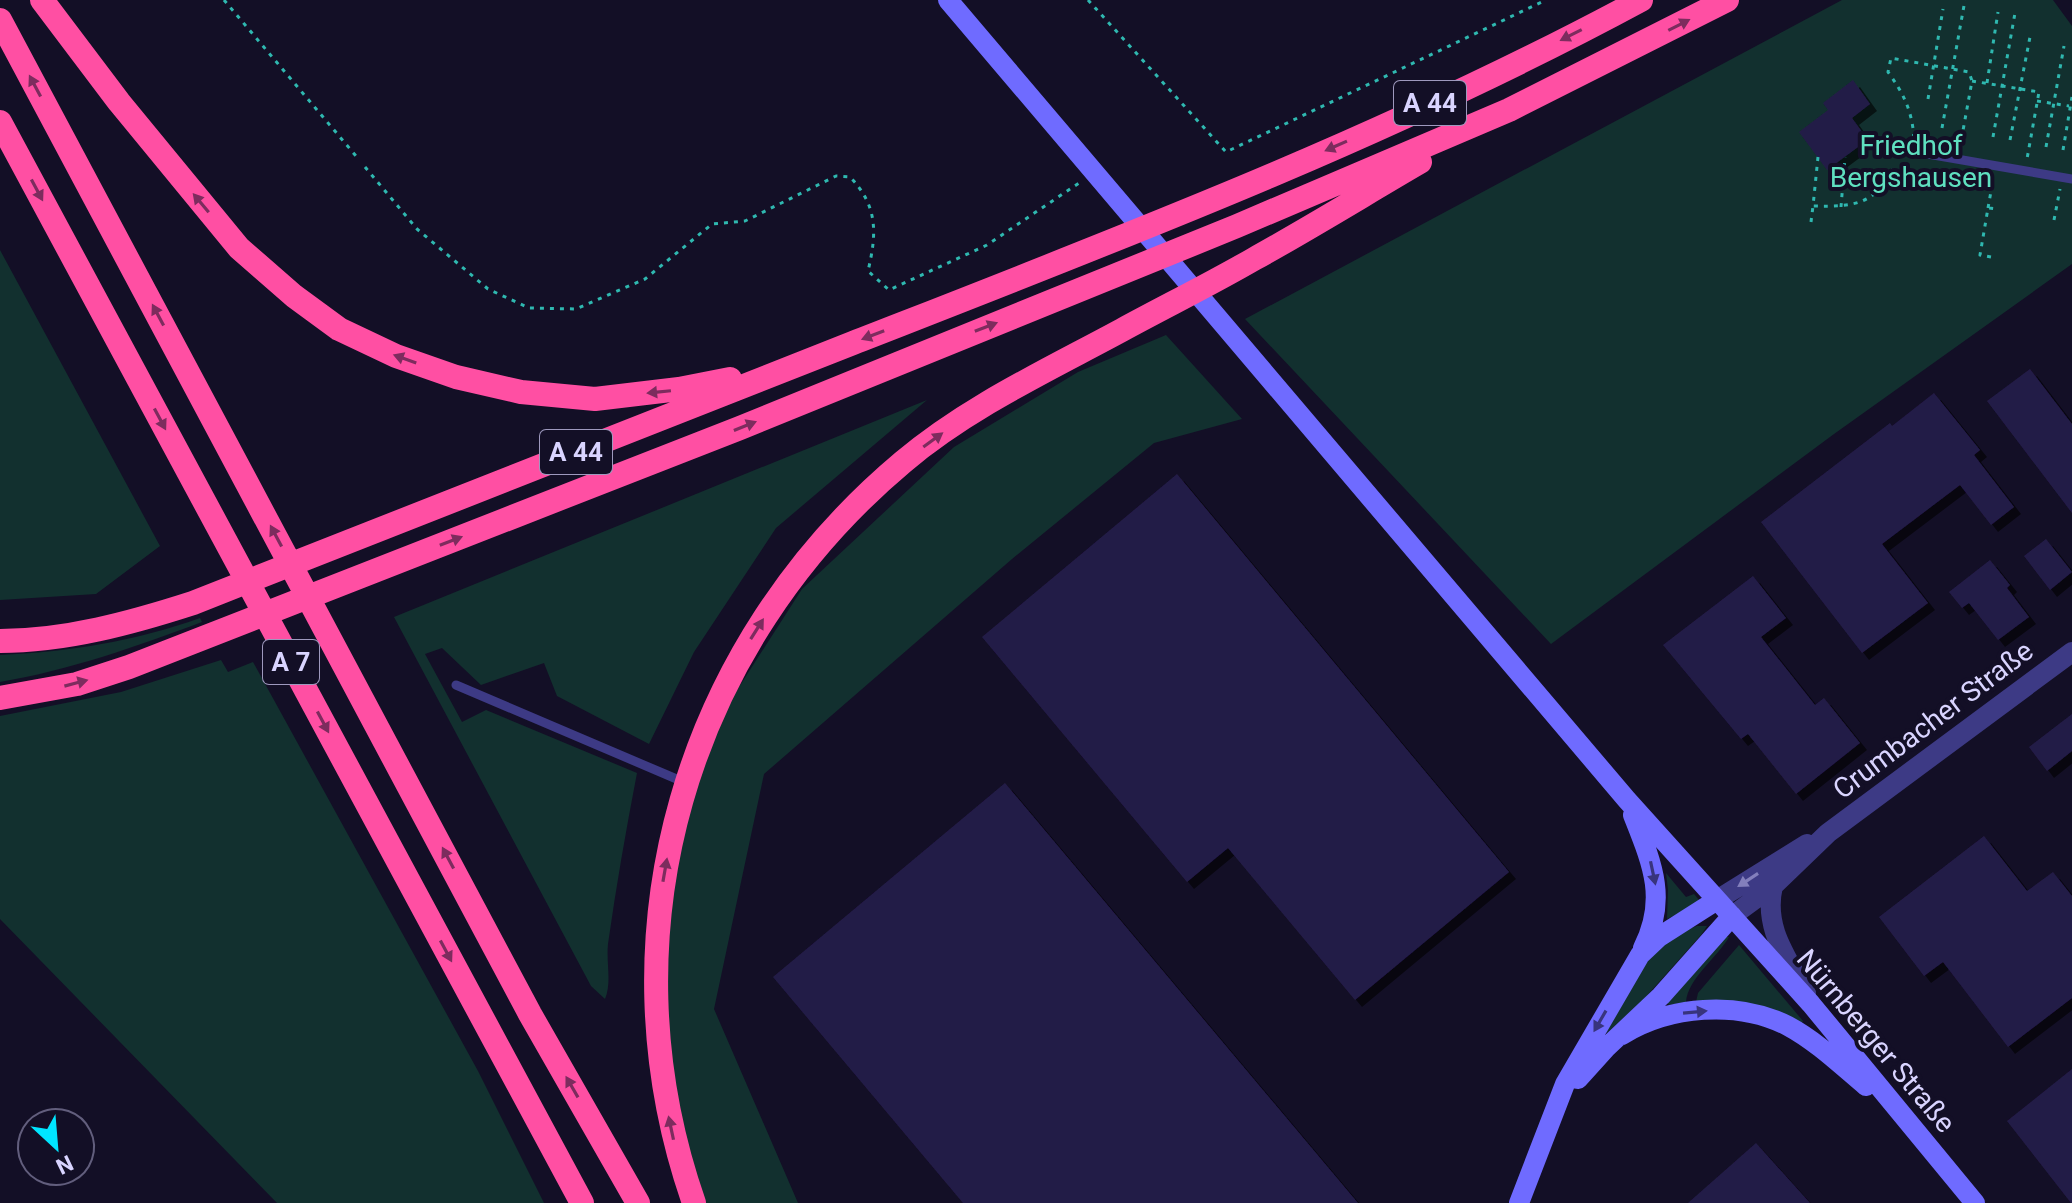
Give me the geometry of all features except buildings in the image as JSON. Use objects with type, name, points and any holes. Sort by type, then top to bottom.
[{"type":"highway","points":[[42,0],[119,102],[239,248],[294,296],[339,329],[396,356],[456,377],[521,392],[595,399],[679,389],[791,367]]},
{"type":"highway","name":"A 44","points":[[0,641],[82,633],[140,620],[193,603],[362,537],[1076,256],[1215,198],[1490,76],[1641,0]]},
{"type":"highway","points":[[0,698],[77,684],[209,636],[726,434],[1237,226],[1509,110],[1727,0]]},
{"type":"highway","name":"A 7","points":[[0,20],[530,1014],[638,1203]]},
{"type":"highway","points":[[694,1203],[677,1155],[664,1092],[656,1028],[655,964],[660,900],[671,837],[686,783],[711,715],[740,657],[782,592],[813,551],[856,504],[904,461],[956,423],[1254,260],[1509,110]]},
{"type":"highway","name":"A 7","points":[[0,122],[582,1203]]},
{"type":"main road","name":"Nürnberger Straße","points":[[948,0],[1627,800],[1811,1004],[1975,1203]]},
{"type":"main road","points":[[1519,1203],[1565,1084],[1640,955],[1654,923],[1657,899],[1655,876],[1627,800]]},
{"type":"main road","points":[[1640,955],[1669,929],[1717,900]]},
{"type":"main road","points":[[1554,1115],[1589,1066],[1661,996],[1732,916]]},
{"type":"main road","points":[[1622,1035],[1642,1023],[1691,1011],[1730,1011],[1766,1017],[1788,1026],[1812,1042],[1898,1111]]},
{"type":"street","name":"Crumbacher Straße","points":[[1732,916],[1773,886],[1828,833],[2072,652]]},
{"type":"street","name":"Crumbacher Straße","points":[[1717,900],[1795,850],[1828,833]]},
{"type":"street","points":[[1773,886],[1769,913],[1772,928],[1811,1004]]},
{"type":"lane","points":[[1864,143],[2067,178]]},
{"type":"lane","points":[[456,685],[686,783]]},
{"type":"path","points":[[224,0],[356,156]]},
{"type":"path","points":[[1088,0],[1226,152],[1546,0]]},
{"type":"path","points":[[1942,128],[1965,0]]},
{"type":"path","points":[[1928,99],[1943,9]]},
{"type":"path","points":[[1987,83],[1998,12]]},
{"type":"path","points":[[1993,137],[2015,13]]},
{"type":"path","points":[[2010,140],[2030,37]]},
{"type":"path","points":[[2046,147],[2064,46]]},
{"type":"path","points":[[1915,151],[1913,120],[1906,97],[1888,72],[1891,58],[1969,72],[1972,81],[1958,159]]},
{"type":"path","points":[[1972,81],[2039,92],[2025,171]]},
{"type":"path","points":[[2063,150],[2072,97]]},
{"type":"path","points":[[2037,101],[2071,106]]},
{"type":"path","points":[[1813,206],[1850,207],[1873,195],[1886,183],[1900,148]]},
{"type":"path","points":[[1811,222],[1818,157]]},
{"type":"path","points":[[1841,207],[1845,157]]},
{"type":"path","points":[[1991,257],[1980,255],[1995,165]]},
{"type":"path","points":[[365,167],[417,229],[488,289],[529,308],[576,309],[645,279],[712,224],[745,221],[836,176],[850,177],[860,186],[872,209],[875,242],[868,271],[889,290],[987,245],[1095,171]]},
{"type":"path","points":[[2054,220],[2067,178]]},
{"type":"path","points":[[1988,208],[1998,209]]},
{"type":"green space","name":"Friedhof Bergshausen","points":[[1842,0],[2053,0],[2072,26],[2072,264],[1834,434],[1551,644],[1245,319]]},
{"type":"green space","points":[[0,250],[160,546],[96,594],[0,600]]},
{"type":"green space","points":[[1166,335],[1242,419],[1154,443],[1012,559],[764,774],[714,1009],[798,1203],[701,1203],[668,1060],[663,966],[682,816],[730,701],[802,589],[954,447],[1078,372]]},
{"type":"green space","points":[[927,400],[776,528],[694,652],[649,744],[557,696],[544,663],[481,685],[442,648],[425,654],[462,722],[486,710],[637,773],[608,944],[605,999],[591,986],[394,617]]},
{"type":"green space","points":[[200,618],[202,622],[102,657],[0,682],[0,655],[102,644]]},
{"type":"green space","points":[[221,660],[228,672],[253,662],[478,1071],[544,1203],[277,1203],[0,919],[0,716],[121,692]]},
{"type":"green space","points":[[1666,873],[1686,897],[1694,894],[1699,900],[1694,906],[1667,919],[1668,890]]},
{"type":"green space","points":[[1697,926],[1707,926],[1643,1000],[1607,1033],[1605,1031],[1632,984],[1653,955],[1680,933]]},
{"type":"green space","points":[[1725,937],[1729,937],[1697,976],[1686,1002],[1669,1005],[1667,1003]]},
{"type":"green space","points":[[1739,945],[1803,1021],[1800,1026],[1696,1002],[1698,993]]}]
